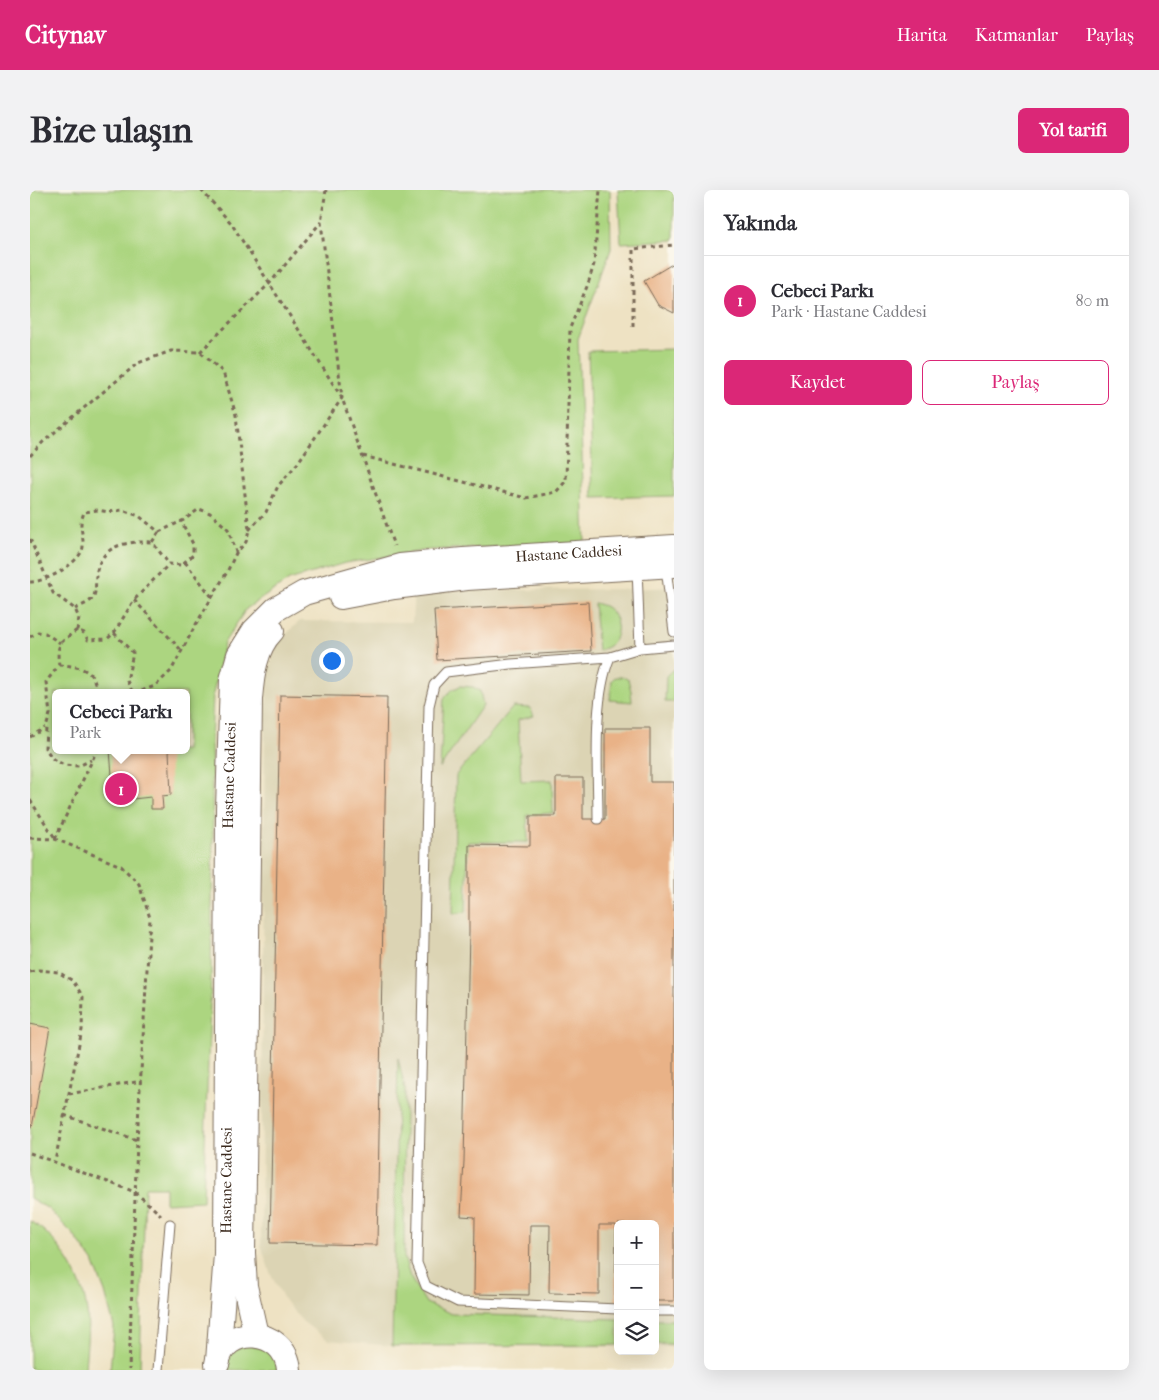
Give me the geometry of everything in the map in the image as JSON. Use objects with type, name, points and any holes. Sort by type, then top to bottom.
[{"type":"main road","name":"Hastane Caddesi","points":[[217,1365],[226,1254],[228,809],[232,680],[239,655],[254,631],[276,609],[304,593],[400,566],[463,560],[669,556]]},
{"type":"main road","name":"Hastane Caddesi","points":[[256,1335],[245,1286],[243,1253],[250,699],[252,674],[258,654],[269,634],[283,620],[300,609],[318,602],[394,587],[636,558]]},
{"type":"main road","points":[[217,1365],[223,1350],[232,1341],[244,1336],[256,1335],[267,1338],[277,1344],[294,1368]]},
{"type":"lane","points":[[669,556],[674,632]]},
{"type":"lane","points":[[636,558],[640,648]]},
{"type":"lane","points":[[614,1309],[458,1302],[426,1286],[417,1263],[429,706],[434,685],[446,672],[511,664],[610,657],[640,648],[674,646]]},
{"type":"lane","points":[[598,819],[598,738],[601,694],[603,673],[610,657]]},
{"type":"lane","points":[[158,1370],[170,1224]]},
{"type":"lane","points":[[659,1311],[674,1311]]},
{"type":"path","points":[[201,190],[231,223],[342,398],[400,566]]},
{"type":"path","points":[[249,530],[266,512],[278,486],[297,464],[342,398],[321,222],[326,190]]},
{"type":"path","points":[[363,456],[526,498],[556,492],[566,481],[570,328],[594,264],[600,190]]},
{"type":"path","points":[[200,352],[270,283],[321,222]]},
{"type":"path","points":[[633,326],[633,249],[674,245]]},
{"type":"path","points":[[30,456],[43,442],[138,363],[171,351],[200,352],[223,372],[236,415],[249,530],[246,542],[236,553],[171,671],[155,686],[146,689]]},
{"type":"path","points":[[152,542],[159,532],[199,509],[210,513],[228,529],[236,553]]},
{"type":"path","points":[[30,582],[48,579],[70,564],[82,550],[83,535],[81,522],[84,512],[122,510],[139,516],[159,532]]},
{"type":"path","points":[[76,609],[92,600],[95,594],[98,562],[112,547],[135,541],[152,542],[169,564],[181,565],[185,562],[193,555],[193,544],[181,521]]},
{"type":"path","points":[[30,539],[54,593],[76,609],[79,618],[77,630],[60,643],[57,650],[59,665],[46,682],[50,714],[46,728],[45,748],[53,759],[64,765],[80,766],[91,760]]},
{"type":"path","points":[[185,562],[212,597]]},
{"type":"path","points":[[77,630],[84,633],[88,640],[108,639],[134,600],[169,564]]},
{"type":"path","points":[[134,600],[182,651]]},
{"type":"path","points":[[30,637],[38,632],[45,633],[60,643]]},
{"type":"path","points":[[114,632],[133,653],[127,681],[132,689]]},
{"type":"path","points":[[59,665],[78,666],[86,671],[96,683],[97,689]]},
{"type":"path","points":[[30,738],[46,728]]},
{"type":"path","points":[[55,838],[95,754]]},
{"type":"path","points":[[30,800],[55,838]]},
{"type":"path","points":[[30,838],[55,838],[120,866],[139,884],[150,918],[137,1140],[129,1370]]},
{"type":"path","points":[[30,972],[39,970],[58,972],[72,981],[83,997],[82,1030],[55,1161]]},
{"type":"path","points":[[69,1094],[141,1081]]},
{"type":"path","points":[[64,1115],[137,1140]]},
{"type":"path","points":[[30,1153],[136,1192],[170,1224]]},
{"type":"shaded area","points":[[674,587],[674,1347],[659,1347],[659,1220],[614,1220],[614,1347],[392,1346],[328,1340],[303,1322],[285,1301],[271,1275],[261,1245],[265,717],[269,670],[278,642],[300,621],[412,622],[414,591]]},
{"type":"green space","points":[[30,190],[610,190],[611,249],[578,339],[585,543],[429,550],[345,563],[289,580],[246,609],[224,643],[213,694],[211,744],[213,835],[211,978],[203,1201],[165,1203],[165,1187],[145,1187],[140,1370],[110,1370],[114,1327],[105,1292],[93,1261],[72,1233],[47,1208],[30,1198]]},
{"type":"green space","points":[[618,190],[674,190],[674,240],[621,243]]},
{"type":"green space","points":[[674,349],[674,496],[593,498],[588,351]]},
{"type":"green space","points":[[594,603],[605,606],[614,615],[617,626],[616,637],[613,642],[598,651]]},
{"type":"green space","points":[[674,670],[674,702],[665,702],[666,676]]},
{"type":"green space","points":[[615,677],[628,679],[632,702],[610,700],[612,680]]},
{"type":"green space","points":[[460,686],[473,687],[480,691],[483,705],[440,768],[444,698],[452,690]]},
{"type":"green space","points":[[513,707],[530,708],[534,716],[518,720],[521,781],[552,780],[553,813],[527,815],[528,842],[468,842],[466,912],[453,914],[456,775]]},
{"type":"green space","points":[[398,1058],[405,1089],[404,1257],[410,1277],[426,1303],[452,1314],[614,1319],[614,1345],[392,1346]]},
{"type":"green space","points":[[30,1221],[58,1246],[79,1281],[87,1313],[88,1329],[85,1370],[30,1370]]},
{"type":"green space","points":[[659,1320],[674,1320],[674,1344],[659,1344]]},
{"type":"green space","points":[[244,1344],[268,1348],[279,1370],[226,1370],[231,1354]]},
{"type":"building","points":[[674,263],[674,313],[658,305],[644,281]]},
{"type":"building","points":[[588,602],[591,651],[437,660],[434,610]]},
{"type":"building","points":[[280,695],[387,697],[377,1245],[270,1243]]},
{"type":"building","points":[[605,728],[650,728],[650,782],[674,782],[674,1301],[659,1301],[659,1220],[614,1220],[614,1225],[599,1225],[599,1294],[549,1293],[550,1225],[530,1225],[529,1295],[474,1294],[475,1217],[461,1216],[469,932],[469,845],[530,846],[530,816],[556,816],[556,778],[583,778],[583,819],[605,819]]},
{"type":"building","points":[[110,754],[169,754],[171,795],[162,796],[163,809],[151,809],[151,797],[114,801]]},
{"type":"building","points":[[30,1024],[50,1028],[32,1127],[30,1127]]},
{"type":"place","name":"Cebeci Parkı","points":[[121,789]]}]
